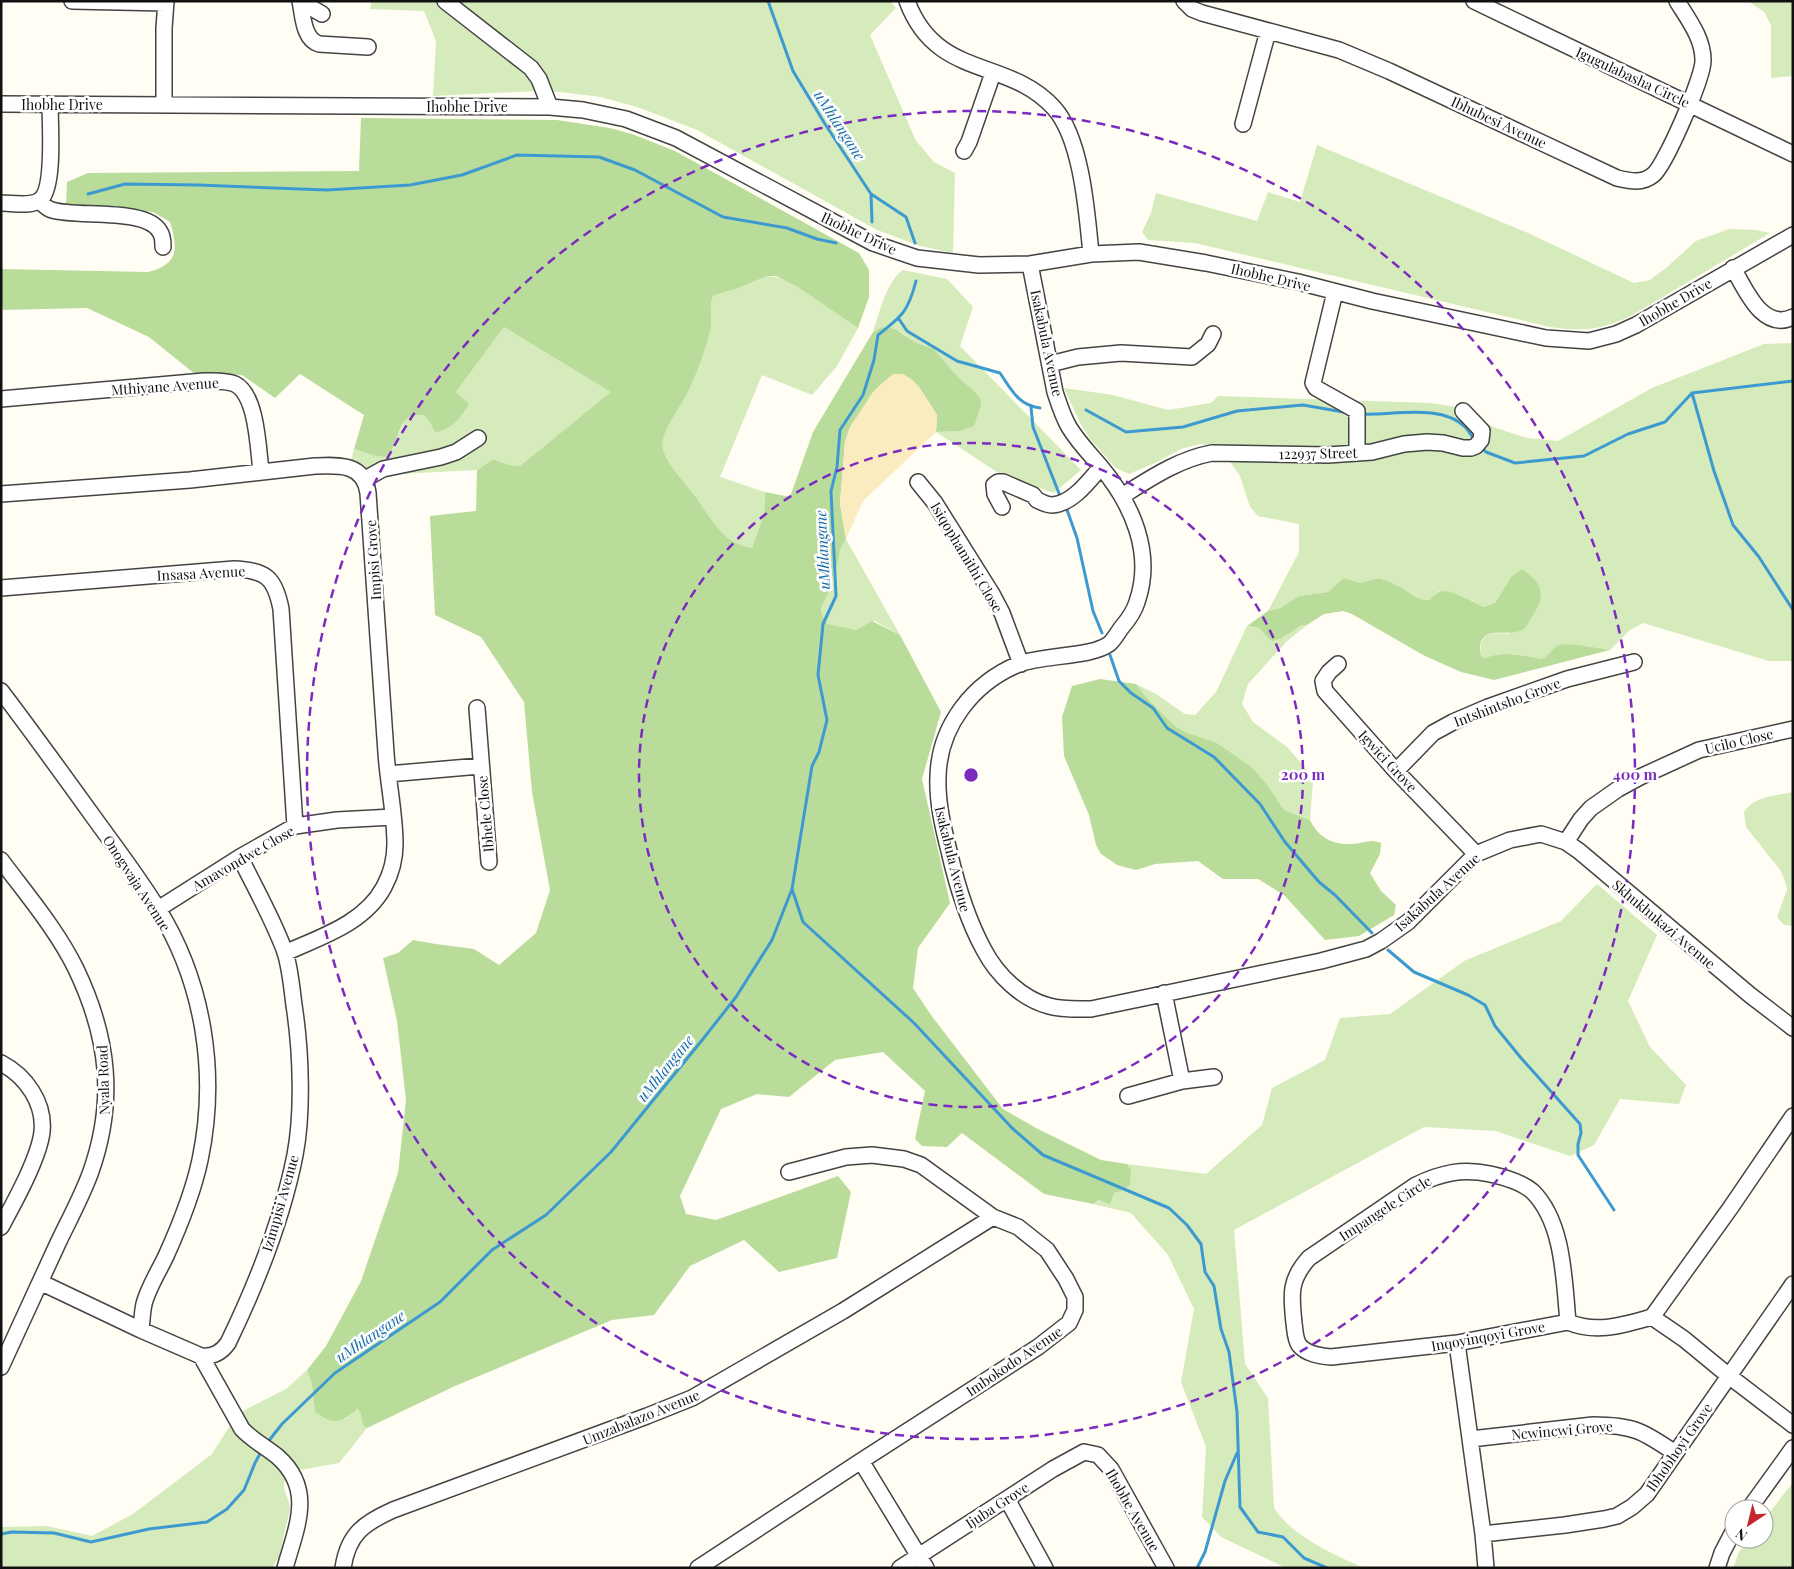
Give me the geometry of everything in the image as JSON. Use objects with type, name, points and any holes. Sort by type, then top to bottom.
[{"type":"street","points":[[72,1],[166,2],[164,104]]},
{"type":"street","points":[[300,1],[322,14]]},
{"type":"street","points":[[300,1],[308,35],[312,41],[319,44],[368,47]]},
{"type":"street","points":[[445,1],[531,68],[540,79],[550,107]]},
{"type":"street","points":[[907,1],[920,26],[939,47],[956,58],[1012,79],[1032,90],[1055,108],[1069,133],[1078,163],[1092,254]]},
{"type":"street","name":"Ibhubesi Avenue","points":[[1184,1],[1192,9],[1202,13],[1339,50],[1390,71],[1617,178],[1631,182],[1643,181],[1654,175],[1664,161],[1698,85],[1703,61],[1700,42],[1677,1]]},
{"type":"street","name":"Igugulabasha Circle","points":[[1474,1],[1793,154]]},
{"type":"street","points":[[1243,124],[1268,30]]},
{"type":"street","points":[[964,151],[969,142],[993,73]]},
{"type":"street","name":"Ihobhe Drive","points":[[1,104],[550,107],[583,110],[626,119],[676,138],[873,243],[917,258],[956,263],[1030,264],[1092,254],[1139,252],[1224,266],[1445,317],[1546,338],[1589,341],[1616,334],[1636,325],[1793,235]]},
{"type":"street","points":[[1,202],[30,204],[40,201],[46,192],[50,172],[50,104]]},
{"type":"street","points":[[40,201],[51,210],[121,216],[147,222],[156,226],[161,232],[164,247]]},
{"type":"street","name":"Isakabula Avenue","points":[[1030,264],[1055,392],[1069,427],[1122,496],[1137,528],[1142,547],[1141,584],[1137,602],[1130,617],[1108,644],[1092,650],[1021,664],[994,677],[969,698],[955,718],[946,736],[939,758],[938,786],[941,817],[953,869],[969,922],[985,953],[999,972],[1034,1001],[1069,1009],[1091,1009],[1321,961],[1366,949],[1408,922],[1476,854],[1510,840],[1530,838]]},
{"type":"street","points":[[1733,268],[1751,299],[1763,313],[1772,319],[1780,320],[1793,317]]},
{"type":"street","points":[[1335,292],[1313,383],[1316,388],[1357,416],[1357,452]]},
{"type":"street","points":[[1050,364],[1078,357],[1121,353],[1192,357],[1208,344],[1213,334]]},
{"type":"street","name":"Mthiyane Avenue","points":[[1,399],[204,381],[226,382],[242,389],[251,404],[261,471]]},
{"type":"street","name":"122937 Street","points":[[1122,496],[1150,478],[1180,463],[1197,456],[1212,453],[1328,455],[1372,452],[1404,444],[1427,442],[1471,448],[1476,446],[1481,440],[1482,431],[1463,411]]},
{"type":"street","points":[[1,494],[190,480],[261,471],[332,466],[350,468],[365,479],[383,470],[456,452],[478,438]]},
{"type":"street","points":[[1002,507],[994,489],[994,485],[998,482],[1033,495],[1037,500],[1051,505],[1068,500],[1101,467]]},
{"type":"street","name":"Impisi Grove","points":[[285,953],[338,929],[359,916],[383,889],[393,864],[395,844],[388,774],[368,493],[365,479]]},
{"type":"street","name":"Isiqophamithi Close","points":[[918,482],[935,503],[992,594],[1002,613],[1021,664]]},
{"type":"street","name":"Insasa Avenue","points":[[1,588],[234,569],[256,571],[265,575],[278,592],[281,609],[295,826]]},
{"type":"street","name":"Intshintsho Grove","points":[[1396,771],[1427,738],[1453,722],[1488,707],[1567,679],[1634,662]]},
{"type":"street","name":"Igwici Grove","points":[[1338,664],[1323,681],[1325,691],[1396,771],[1476,854]]},
{"type":"street","name":"Onogwaja Avenue","points":[[1,691],[158,909],[183,958],[196,998],[206,1050],[207,1106],[202,1147],[193,1189],[175,1236],[144,1303],[140,1330]]},
{"type":"street","name":"Ibhele Close","points":[[478,708],[480,766],[488,862]]},
{"type":"street","name":"Ucilo Close","points":[[1566,842],[1580,819],[1591,808],[1618,789],[1640,777],[1699,750],[1793,729]]},
{"type":"street","name":"Ibhele Close","points":[[388,774],[480,766]]},
{"type":"street","name":"Amavondwe Close","points":[[158,909],[240,857],[295,826],[337,820],[393,817]]},
{"type":"street","name":"Skhukhukazi Avenue","points":[[1530,838],[1541,834],[1566,842],[1750,995],[1791,1023]]},
{"type":"street","name":"Izimpisi Avenue","points":[[201,1356],[209,1357],[223,1350],[253,1292],[286,1192],[295,1153],[299,1117],[298,1033],[285,953],[240,857]]},
{"type":"street","name":"Nyala Road","points":[[1,860],[61,943],[75,968],[96,1017],[102,1042],[106,1100],[104,1122],[89,1176],[1,1367]]},
{"type":"street","points":[[1164,993],[1182,1082]]},
{"type":"street","points":[[1,1063],[23,1079],[39,1105],[42,1121],[40,1144],[1,1228]]},
{"type":"street","points":[[1128,1096],[1182,1082],[1214,1077]]},
{"type":"street","points":[[1793,1116],[1731,1207],[1652,1317],[1684,1339],[1729,1376],[1793,1424]]},
{"type":"street","name":"Imbokodo Avenue","points":[[698,1568],[1038,1347],[1062,1330],[1072,1319],[1075,1310],[1075,1297],[1053,1258],[1038,1242],[1018,1227],[993,1217],[921,1165],[904,1159],[872,1155],[846,1157],[789,1172]]},
{"type":"street","name":"Impangele Circle","points":[[1322,1356],[1304,1350],[1296,1338],[1291,1297],[1292,1286],[1300,1267],[1309,1258],[1416,1185],[1435,1176],[1457,1171],[1479,1172],[1516,1182],[1531,1191],[1541,1203],[1550,1220],[1560,1247],[1568,1322]]},
{"type":"street","name":"Umzabalazo Avenue","points":[[343,1568],[345,1554],[355,1534],[372,1520],[393,1510],[692,1398],[843,1310],[993,1217]]},
{"type":"street","points":[[40,1282],[140,1330],[201,1356],[238,1423],[249,1437],[279,1458],[290,1470],[300,1497],[301,1507],[298,1526],[285,1568]]},
{"type":"street","name":"Ibhobhoyi Grove","points":[[1483,1534],[1586,1523],[1616,1516],[1632,1507],[1647,1494],[1793,1284]]},
{"type":"street","name":"Inqoyinqoyi Grove","points":[[1322,1356],[1331,1357],[1457,1343],[1568,1322],[1581,1327],[1604,1329],[1652,1317]]},
{"type":"street","points":[[1457,1343],[1471,1439],[1486,1568]]},
{"type":"street","name":"Ncwincwi Grove","points":[[1471,1439],[1594,1425],[1612,1425],[1639,1430],[1676,1453]]},
{"type":"street","points":[[1756,1499],[1793,1448]]},
{"type":"street","name":"Ijuba Grove","points":[[900,1568],[923,1562],[1007,1499],[1074,1456],[1084,1452],[1098,1455]]},
{"type":"street","name":"Ihobhe Avenue","points":[[1098,1455],[1119,1482],[1166,1568]]},
{"type":"street","points":[[861,1461],[923,1562]]},
{"type":"street","points":[[1007,1499],[1045,1568]]},
{"type":"street","points":[[1717,1568],[1724,1549]]},
{"type":"green space","points":[[372,1],[890,1],[896,8],[870,35],[916,141],[934,162],[955,173],[953,253],[920,246],[877,230],[697,130],[640,108],[601,97],[560,92],[539,91],[433,96],[436,41],[424,11],[370,9]]},
{"type":"green space","points":[[1748,1],[1793,1],[1793,76],[1771,78],[1771,25],[1764,12]]},
{"type":"green space","points":[[361,118],[557,120],[610,128],[632,134],[675,151],[859,253],[869,270],[869,297],[858,328],[798,287],[776,276],[767,276],[713,296],[710,333],[705,351],[684,400],[667,428],[663,449],[672,467],[714,523],[728,538],[742,546],[752,548],[764,515],[765,492],[790,497],[813,432],[873,332],[882,327],[895,329],[917,343],[934,349],[956,375],[980,398],[981,405],[974,426],[960,431],[936,432],[937,415],[919,387],[911,379],[881,384],[850,427],[845,442],[840,503],[846,539],[840,549],[838,563],[828,594],[821,608],[822,615],[828,624],[856,630],[872,621],[900,635],[941,712],[922,779],[950,903],[918,948],[913,988],[931,1015],[1003,1109],[1036,1128],[1101,1160],[1127,1164],[1131,1170],[1130,1185],[1114,1193],[1110,1204],[1099,1200],[1093,1204],[1044,1194],[962,1133],[947,1147],[922,1146],[915,1139],[925,1091],[883,1052],[835,1060],[789,1097],[757,1094],[721,1109],[680,1196],[686,1214],[716,1220],[838,1176],[851,1192],[837,1258],[779,1272],[744,1240],[690,1266],[654,1315],[612,1320],[455,1386],[367,1428],[363,1426],[360,1412],[357,1409],[346,1418],[336,1421],[327,1419],[315,1412],[312,1385],[307,1370],[326,1346],[361,1281],[398,1173],[406,1100],[397,1021],[383,958],[398,953],[413,940],[474,949],[499,965],[536,933],[550,890],[532,792],[524,702],[481,637],[435,615],[430,516],[476,511],[477,470],[493,459],[509,465],[520,466],[611,392],[504,327],[456,392],[469,404],[463,414],[451,426],[435,432],[424,415],[408,417],[400,428],[388,457],[376,456],[354,449],[364,415],[300,374],[275,398],[242,375],[195,374],[149,337],[87,308],[1,310],[1,269],[148,272],[158,269],[166,265],[174,254],[174,240],[170,222],[153,212],[66,204],[67,182],[88,173],[359,171]]},
{"type":"green space","points":[[1317,145],[1528,233],[1634,283],[1650,280],[1696,241],[1729,229],[1756,230],[1770,233],[1631,316],[1601,327],[1572,329],[1550,327],[1195,243],[1148,240],[1142,232],[1151,213],[1156,193],[1257,221],[1268,192],[1300,202]]},
{"type":"green space","points":[[903,270],[947,279],[973,307],[960,346],[1081,470],[1054,493],[1000,474],[936,432],[960,431],[973,390],[956,375],[934,349],[917,343],[901,332],[882,327],[873,332],[888,289],[892,281]]},
{"type":"green space","points":[[767,276],[789,282],[801,288],[858,328],[837,366],[812,395],[762,375],[720,477],[765,492],[764,515],[752,548],[733,542],[718,528],[672,467],[665,455],[662,443],[670,421],[684,400],[705,351],[710,333],[713,296]]},
{"type":"green space","points":[[504,327],[612,392],[520,466],[509,465],[493,459],[477,470],[380,475],[351,461],[354,449],[376,456],[394,449],[403,423],[412,414],[424,415],[443,431],[462,415],[456,392]]},
{"type":"green space","points":[[1793,343],[1793,661],[1769,661],[1643,623],[1630,630],[1610,650],[1557,646],[1542,659],[1506,654],[1485,658],[1481,656],[1484,638],[1496,633],[1509,634],[1511,577],[1495,603],[1483,607],[1461,596],[1439,591],[1430,600],[1420,599],[1396,585],[1379,578],[1361,583],[1344,578],[1328,592],[1299,596],[1280,608],[1268,611],[1299,552],[1299,524],[1258,516],[1250,507],[1240,476],[1219,446],[1200,444],[1181,449],[1129,474],[1116,468],[1090,439],[1080,423],[1064,388],[1113,395],[1168,410],[1211,403],[1218,396],[1431,403],[1463,408],[1493,427],[1527,438],[1558,441],[1652,388],[1764,344]]},
{"type":"green space","points":[[846,539],[900,635],[875,621],[856,630],[828,624],[822,615],[821,608],[828,594],[838,563],[840,548]]},
{"type":"green space","points":[[1522,569],[1535,580],[1540,590],[1541,596],[1536,610],[1522,630],[1517,632],[1491,633],[1484,637],[1480,649],[1481,656],[1485,658],[1506,654],[1542,659],[1557,646],[1567,644],[1610,650],[1494,680],[1461,672],[1423,655],[1352,614],[1343,611],[1324,614],[1307,625],[1302,625],[1282,638],[1273,641],[1259,628],[1247,626],[1268,611],[1280,608],[1299,596],[1328,592],[1344,578],[1361,583],[1379,578],[1425,600],[1430,600],[1439,592],[1448,592],[1483,607],[1495,603],[1511,577]]},
{"type":"green space","points":[[1302,625],[1307,625],[1286,642],[1248,684],[1242,704],[1253,722],[1287,747],[1308,771],[1313,781],[1310,820],[1284,810],[1266,783],[1217,743],[1185,732],[1175,726],[1136,684],[1156,694],[1185,714],[1195,715],[1216,692],[1247,626],[1259,628],[1267,637],[1282,638]]},
{"type":"green space","points":[[1100,679],[1136,684],[1175,726],[1185,732],[1217,743],[1251,767],[1266,783],[1284,810],[1310,820],[1317,831],[1326,839],[1344,844],[1369,841],[1381,843],[1380,854],[1370,873],[1381,891],[1396,905],[1394,915],[1359,936],[1325,940],[1284,895],[1258,879],[1223,879],[1198,861],[1155,864],[1136,870],[1117,865],[1101,854],[1096,845],[1089,815],[1064,756],[1062,717],[1072,686]]},
{"type":"green space","points":[[1793,792],[1793,926],[1784,925],[1777,917],[1787,890],[1786,884],[1781,871],[1746,827],[1744,812],[1759,800]]},
{"type":"green space","points":[[1597,884],[1657,935],[1628,1001],[1650,1047],[1686,1085],[1679,1104],[1620,1099],[1594,1145],[1570,1156],[1496,1131],[1424,1127],[1234,1230],[1245,1364],[1268,1398],[1274,1508],[1292,1528],[1315,1544],[1364,1568],[1286,1568],[1221,1537],[1202,1517],[1206,1447],[1181,1382],[1194,1309],[1168,1255],[1131,1213],[1093,1204],[1114,1193],[1131,1170],[1127,1164],[1206,1174],[1262,1125],[1272,1088],[1325,1060],[1340,1018],[1390,1014],[1464,961],[1561,921]]},
{"type":"green space","points":[[307,1370],[312,1385],[315,1412],[346,1419],[356,1409],[360,1412],[363,1426],[367,1428],[339,1463],[300,1470],[284,1482],[290,1509],[279,1557],[272,1568],[1,1568],[1,1527],[47,1526],[92,1536],[133,1514],[212,1454],[237,1414],[286,1389]]},
{"type":"green space","points":[[1793,1482],[1793,1568],[1733,1568],[1741,1549],[1774,1549],[1774,1507]]},
{"type":"sand","points":[[893,374],[903,374],[919,387],[937,415],[936,432],[863,501],[846,539],[840,503],[845,442],[850,427],[873,392]]},
{"type":"waterway","name":"uMhlangane","points":[[768,1],[793,71],[825,124],[871,194],[906,217],[915,243]]},
{"type":"waterway","points":[[88,194],[125,184],[327,190],[410,185],[462,175],[517,155],[599,157],[635,170],[723,217],[787,228],[817,239],[836,243]]},
{"type":"waterway","points":[[871,194],[872,222]]},
{"type":"waterway","name":"uMhlangane","points":[[267,1443],[282,1424],[335,1373],[440,1302],[492,1250],[546,1215],[611,1152],[736,997],[772,940],[792,889],[812,766],[819,752],[827,720],[818,675],[823,624],[836,596],[831,491],[837,467],[840,430],[863,395],[874,360],[878,335],[893,323],[907,307],[916,281]]},
{"type":"waterway","points":[[899,319],[907,331],[957,361],[1000,373],[1021,400],[1026,404],[1040,408]]},
{"type":"waterway","points":[[1481,447],[1486,452],[1515,463],[1584,456],[1628,434],[1665,422],[1692,393],[1793,381]]},
{"type":"waterway","points":[[1692,393],[1714,471],[1733,525],[1759,557],[1793,610]]},
{"type":"waterway","points":[[1086,410],[1126,432],[1183,427],[1237,411],[1303,405],[1349,413]]},
{"type":"waterway","points":[[1031,407],[1033,427],[1060,496]]},
{"type":"waterway","points":[[1360,414],[1415,412],[1443,415],[1465,427],[1474,439]]},
{"type":"waterway","points":[[1066,507],[1077,538],[1093,611],[1102,633]]},
{"type":"waterway","points":[[1110,655],[1119,681],[1131,693],[1153,708],[1167,728],[1214,757],[1260,804],[1285,842],[1319,882],[1335,895],[1372,933]]},
{"type":"waterway","points":[[792,889],[803,922],[914,1023],[1012,1128],[1043,1155],[1169,1208],[1187,1225],[1201,1244],[1205,1272],[1214,1286],[1221,1329],[1229,1352],[1237,1412],[1240,1507],[1258,1532],[1283,1537],[1304,1558],[1327,1568]]},
{"type":"waterway","points":[[1388,950],[1414,972],[1468,995],[1485,1005],[1495,1026],[1580,1124],[1581,1133],[1578,1155],[1614,1210]]},
{"type":"waterway","name":"uMhlangane","points":[[1,1534],[12,1532],[54,1533],[91,1542],[149,1529],[207,1522],[227,1509],[244,1490],[262,1450]]},
{"type":"waterway","points":[[1197,1568],[1205,1552],[1225,1481],[1237,1453]]}]
